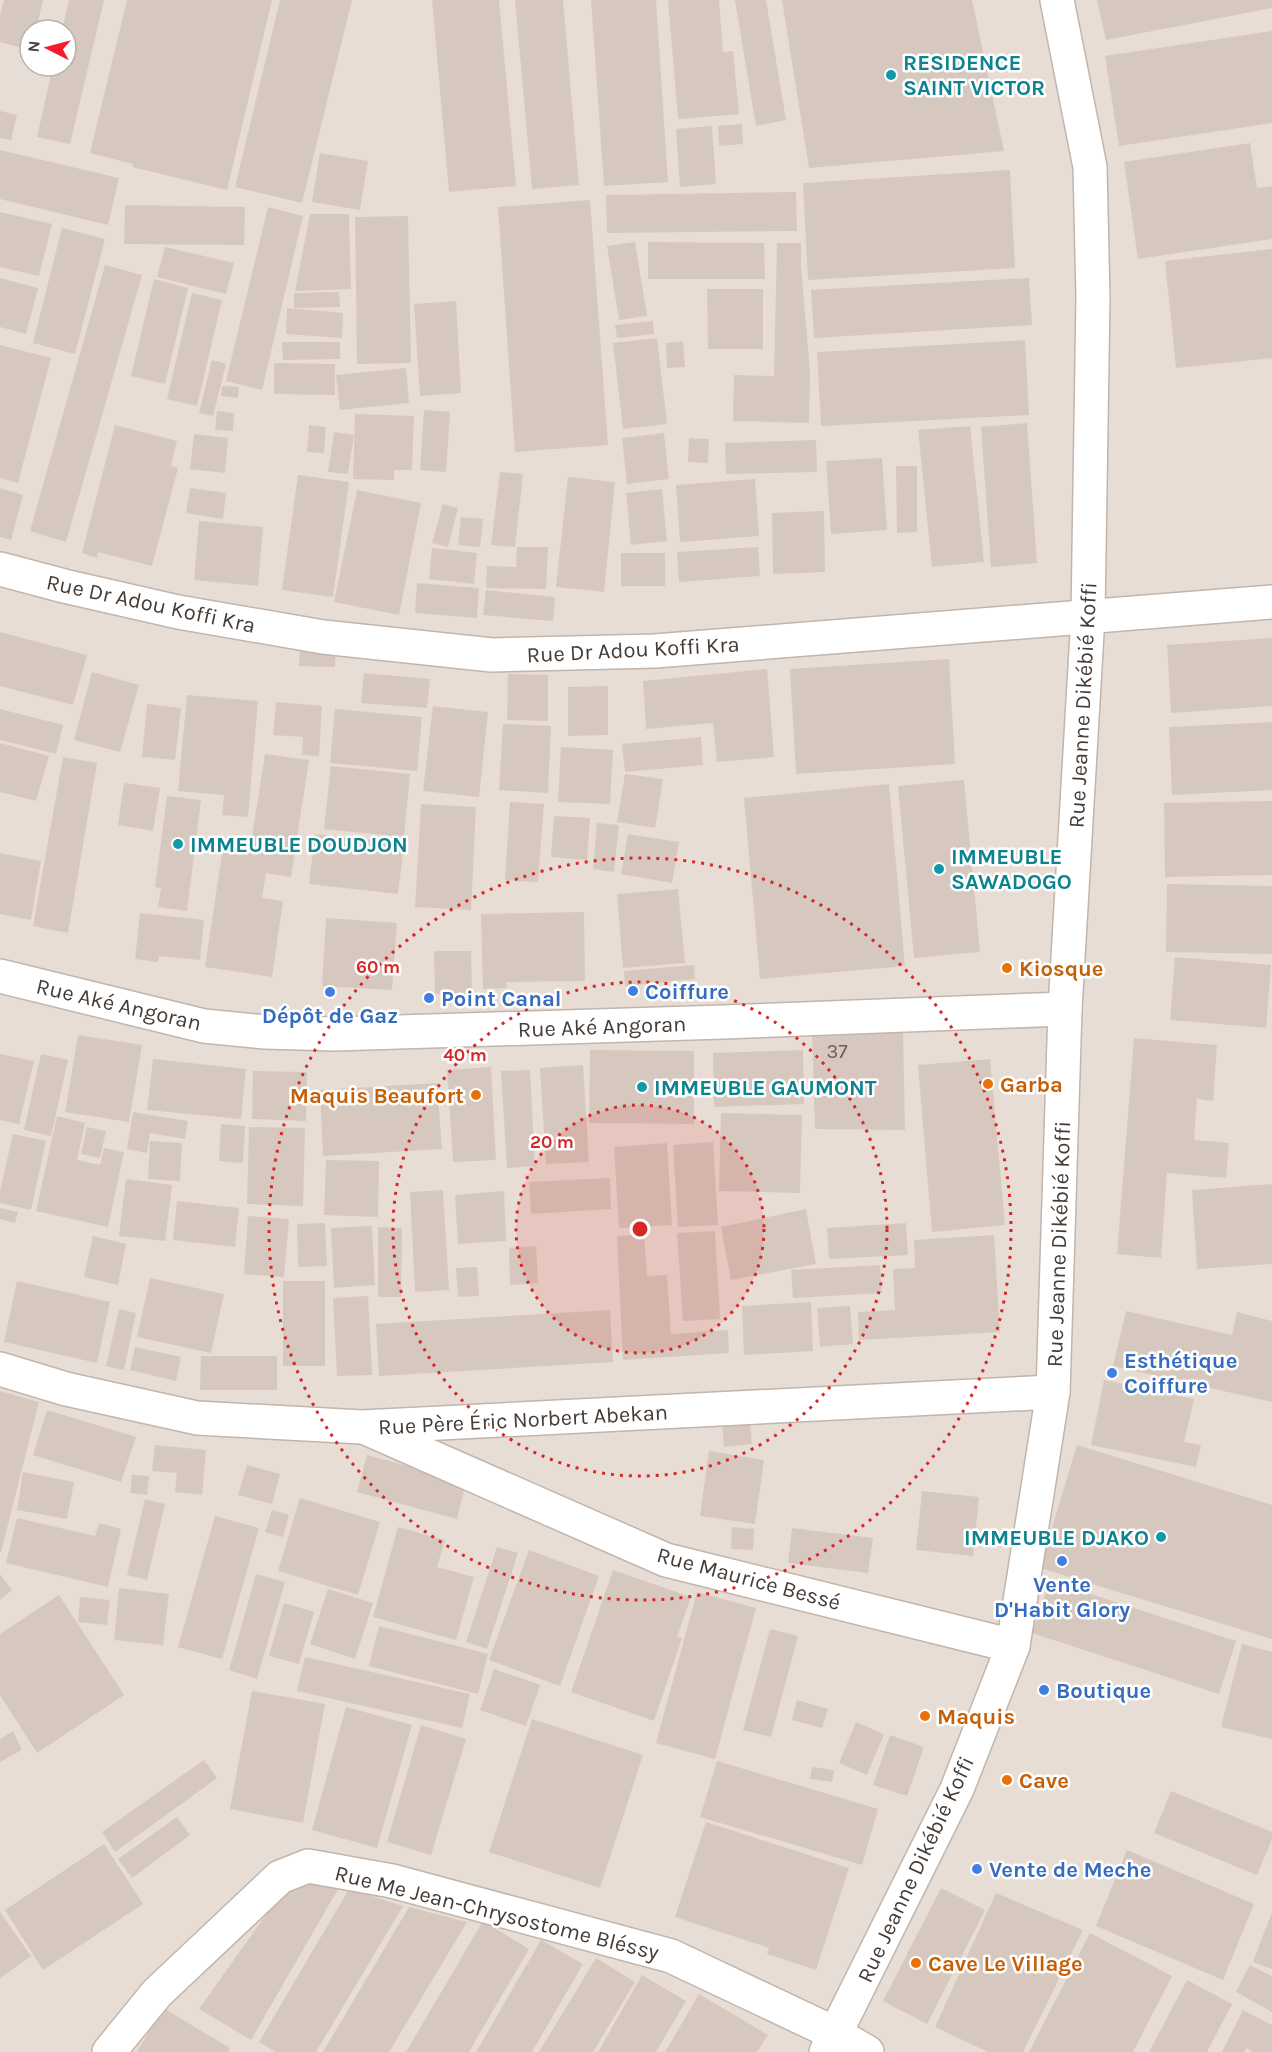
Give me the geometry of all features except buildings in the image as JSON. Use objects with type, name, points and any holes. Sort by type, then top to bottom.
[{"type":"street","name":"Rue Jeanne Dikébié Koffi","points":[[831,2043],[957,1789],[1013,1646],[1053,1392],[1065,1009],[1088,616],[1093,297],[1090,167],[1057,0]]},
{"type":"street","name":"Rue Dr Adou Koffi Kra","points":[[0,569],[178,612],[323,637],[492,655],[655,651],[1272,603]]},
{"type":"street","name":"Rue Aké Angoran","points":[[0,976],[204,1026],[265,1032],[346,1034],[1065,1009]]},
{"type":"street","name":"Rue Père Éric Norbert Abekan","points":[[0,1369],[66,1389],[197,1418],[362,1426],[1053,1392]]},
{"type":"street","name":"Rue Maurice Bessé","points":[[362,1426],[666,1560],[1013,1646]]},
{"type":"street","name":"Rue Me Jean-Chrysostome Bléssy","points":[[109,2052],[157,1993],[280,1877],[308,1866],[392,1881],[672,1956],[831,2043],[867,2052]]},
{"type":"shaded area","points":[[0,0],[1272,0],[1272,2052],[0,2052]]},
{"type":"place","name":"RESIDENCE SAINT VICTOR","points":[[891,75]]},
{"type":"place","name":"IMMEUBLE DOUDJON","points":[[178,844]]},
{"type":"place","name":"IMMEUBLE SAWADOGO","points":[[939,869]]},
{"type":"place","name":"Kiosque","points":[[1007,968]]},
{"type":"place","name":"Coiffure","points":[[633,991]]},
{"type":"place","name":"Dépôt de Gaz","points":[[330,992]]},
{"type":"place","name":"Point Canal","points":[[429,998]]},
{"type":"place","name":"Garba","points":[[988,1084]]},
{"type":"place","name":"IMMEUBLE GAUMONT","points":[[642,1087]]},
{"type":"place","name":"Maquis Beaufort","points":[[476,1095]]},
{"type":"place","name":"Esthétique Coiffure","points":[[1112,1373]]},
{"type":"place","name":"IMMEUBLE DJAKO","points":[[1161,1537]]},
{"type":"place","name":"Vente D'Habit Glory","points":[[1062,1561]]},
{"type":"place","name":"Boutique","points":[[1044,1690]]},
{"type":"place","name":"Maquis","points":[[925,1716]]},
{"type":"place","name":"Cave","points":[[1007,1780]]},
{"type":"place","name":"Vente de Meche","points":[[977,1869]]},
{"type":"place","name":"Cave Le Village","points":[[916,1963]]}]
